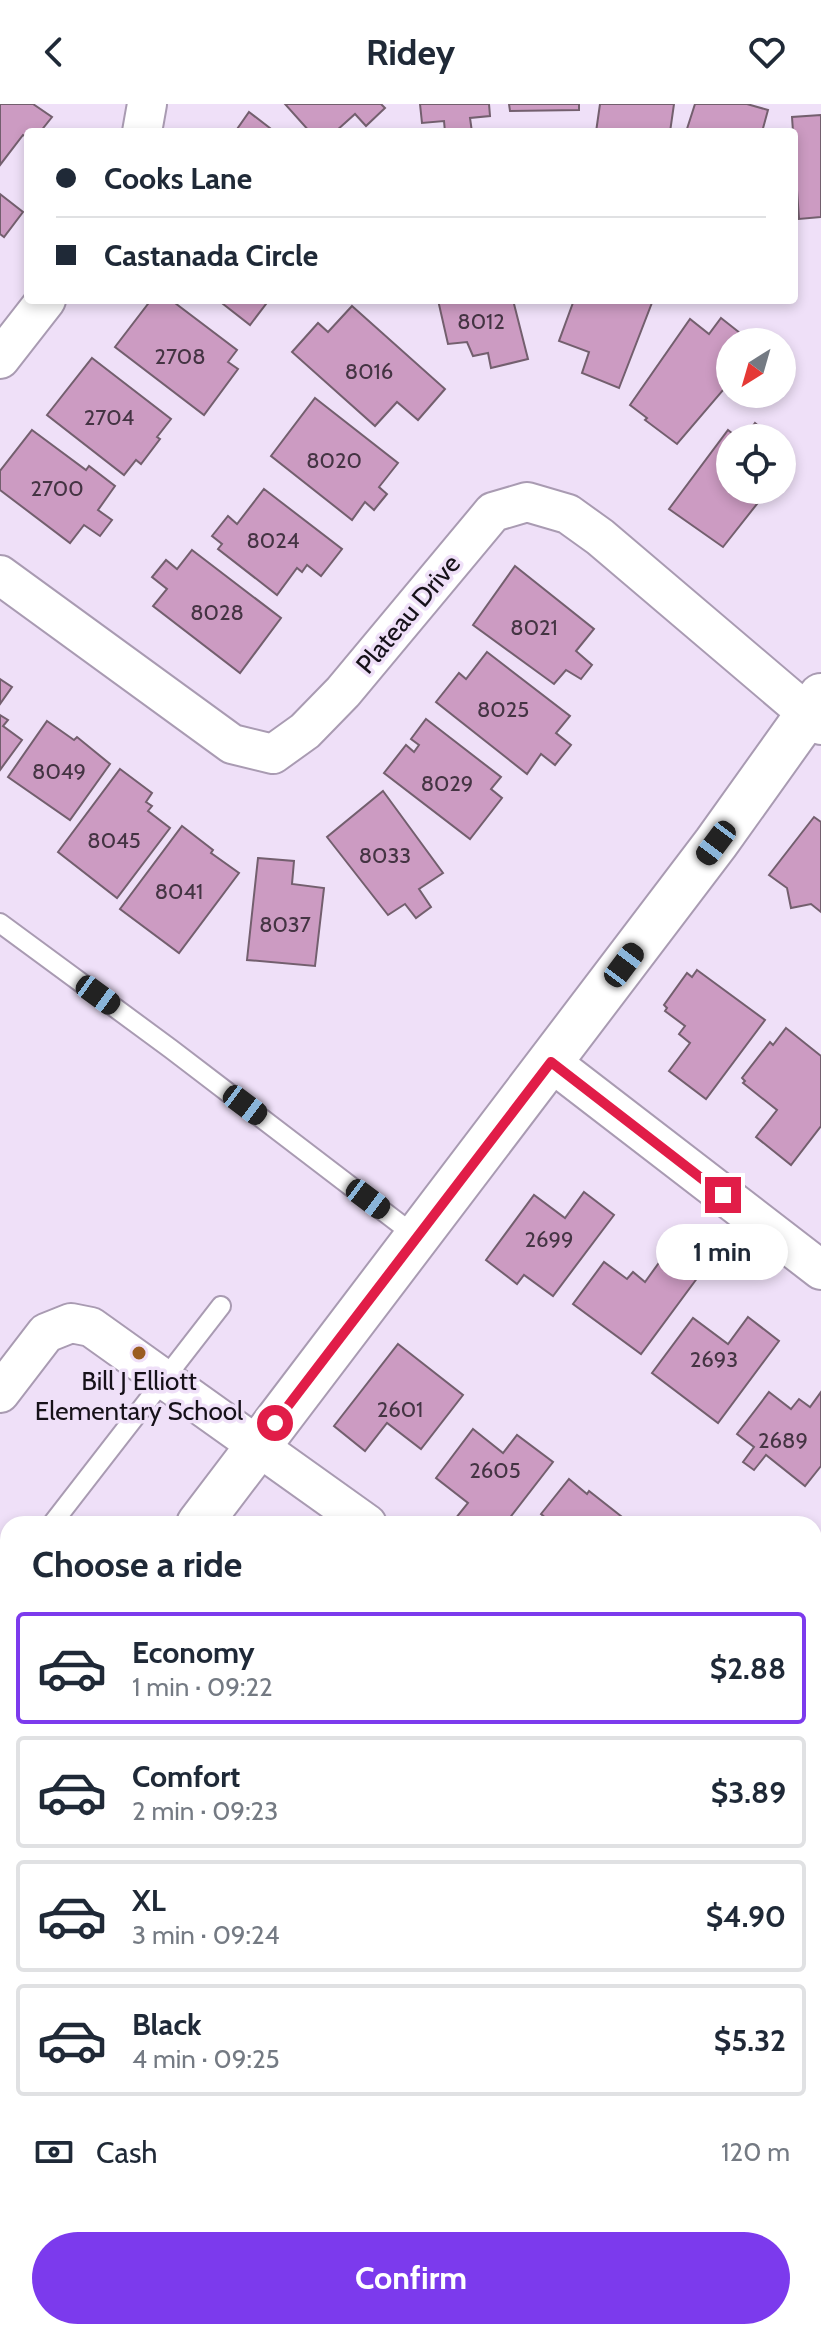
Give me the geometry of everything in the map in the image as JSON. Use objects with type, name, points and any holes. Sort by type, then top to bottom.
[{"type":"main road","points":[[205,1516],[817,712]]},
{"type":"street","points":[[143,128],[147,104]]},
{"type":"street","points":[[0,359],[43,304]]},
{"type":"street","name":"Plateau Drive","points":[[0,575],[232,744],[273,754],[305,731],[343,692],[493,512],[527,502],[568,514],[600,537],[817,712]]},
{"type":"street","points":[[551,1062],[821,1270]]},
{"type":"street","points":[[0,1393],[46,1333],[71,1323],[91,1327],[356,1516]]},
{"type":"lane","points":[[0,923],[417,1237]]},
{"type":"lane","points":[[58,1516],[221,1306]]},
{"type":"building","points":[[0,104],[33,104],[52,117],[43,128],[24,128],[24,136],[0,165]]},
{"type":"building","points":[[285,104],[381,104],[385,108],[366,126],[355,114],[339,128],[306,128]]},
{"type":"building","points":[[420,104],[489,104],[490,116],[470,118],[471,128],[445,128],[444,121],[422,123]]},
{"type":"building","points":[[509,104],[579,104],[579,110],[510,111]]},
{"type":"building","points":[[600,104],[674,104],[671,128],[597,128]]},
{"type":"building","points":[[695,104],[747,104],[768,110],[763,128],[687,128]]},
{"type":"building","points":[[249,112],[270,128],[238,128]]},
{"type":"building","points":[[821,115],[821,217],[799,219],[798,128],[793,128],[792,117]]},
{"type":"building","points":[[0,194],[23,212],[4,237],[0,234]]},
{"type":"building","points":[[148,304],[176,304],[237,350],[228,362],[238,369],[204,415],[115,347]]},
{"type":"building","points":[[223,304],[266,304],[250,325]]},
{"type":"building","points":[[439,304],[514,304],[528,359],[491,368],[488,353],[473,356],[467,342],[448,344]]},
{"type":"building","points":[[573,304],[651,304],[619,388],[582,373],[589,352],[559,341]]},
{"type":"building","points":[[352,306],[445,389],[418,420],[397,402],[375,426],[292,352],[318,323],[328,332]]},
{"type":"building","points":[[721,318],[734,328],[716,328],[716,398],[677,444],[630,405],[690,319],[709,334]]},
{"type":"building","points":[[92,358],[171,419],[141,464],[136,460],[124,475],[47,415]]},
{"type":"building","points":[[315,398],[398,463],[379,487],[387,494],[374,510],[365,502],[352,520],[271,456]]},
{"type":"building","points":[[32,430],[86,470],[89,466],[115,486],[98,510],[112,520],[100,536],[84,525],[70,543],[0,490],[0,471]]},
{"type":"building","points":[[716,446],[716,504],[757,504],[723,547],[669,509]]},
{"type":"building","points":[[264,489],[342,549],[321,576],[307,565],[302,572],[297,568],[277,595],[218,549],[222,544],[212,536],[228,516],[237,524]]},
{"type":"building","points":[[192,550],[281,618],[240,673],[153,606],[167,589],[152,577],[166,560],[177,569]]},
{"type":"building","points":[[515,566],[594,629],[576,651],[592,665],[581,679],[566,670],[554,684],[473,625]]},
{"type":"building","points":[[487,652],[570,716],[556,733],[571,745],[555,765],[541,754],[527,774],[436,702],[459,673],[466,679]]},
{"type":"building","points":[[0,679],[12,687],[0,704]]},
{"type":"building","points":[[0,715],[8,720],[3,726],[22,740],[0,770]]},
{"type":"building","points":[[426,719],[501,777],[491,789],[502,798],[470,839],[384,773],[406,745],[414,752],[419,745],[411,739]]},
{"type":"building","points":[[47,721],[74,740],[77,737],[110,764],[70,820],[8,777]]},
{"type":"building","points":[[120,769],[152,793],[146,802],[152,806],[148,811],[170,828],[117,898],[58,852]]},
{"type":"building","points":[[383,791],[443,873],[419,889],[431,907],[416,918],[405,904],[388,915],[327,837]]},
{"type":"building","points":[[814,817],[821,822],[821,912],[811,904],[791,908],[787,888],[769,875]]},
{"type":"building","points":[[182,826],[239,873],[179,953],[120,909]]},
{"type":"building","points":[[258,858],[294,861],[292,884],[324,888],[315,966],[247,960]]},
{"type":"building","points":[[697,970],[765,1020],[706,1099],[669,1071],[690,1043],[679,1034],[685,1026],[665,1011],[667,1008],[664,1005],[687,973],[692,977]]},
{"type":"building","points":[[786,1028],[821,1056],[821,1126],[791,1165],[756,1137],[777,1110],[743,1083],[742,1078],[770,1042],[773,1045]]},
{"type":"building","points":[[584,1192],[614,1215],[553,1296],[524,1275],[517,1284],[486,1260],[534,1195],[565,1218]]},
{"type":"building","points":[[666,1253],[698,1277],[641,1354],[573,1304],[604,1262],[627,1279],[633,1272],[645,1282]]},
{"type":"building","points":[[748,1317],[779,1341],[718,1423],[652,1373],[693,1318],[728,1344]]},
{"type":"building","points":[[398,1344],[463,1395],[421,1449],[387,1423],[365,1451],[334,1426]]},
{"type":"building","points":[[769,1392],[791,1409],[799,1399],[810,1407],[821,1392],[821,1466],[805,1486],[766,1455],[754,1470],[743,1462],[754,1447],[737,1434]]},
{"type":"building","points":[[473,1429],[503,1453],[517,1435],[553,1462],[511,1516],[457,1516],[468,1503],[436,1478]]},
{"type":"building","points":[[569,1479],[621,1516],[543,1516],[541,1514]]},
{"type":"place","name":"Bill J Elliott Elementary School","points":[[139,1353]]},
{"type":"route","points":[[275,1423],[551,1062],[723,1195]]}]
